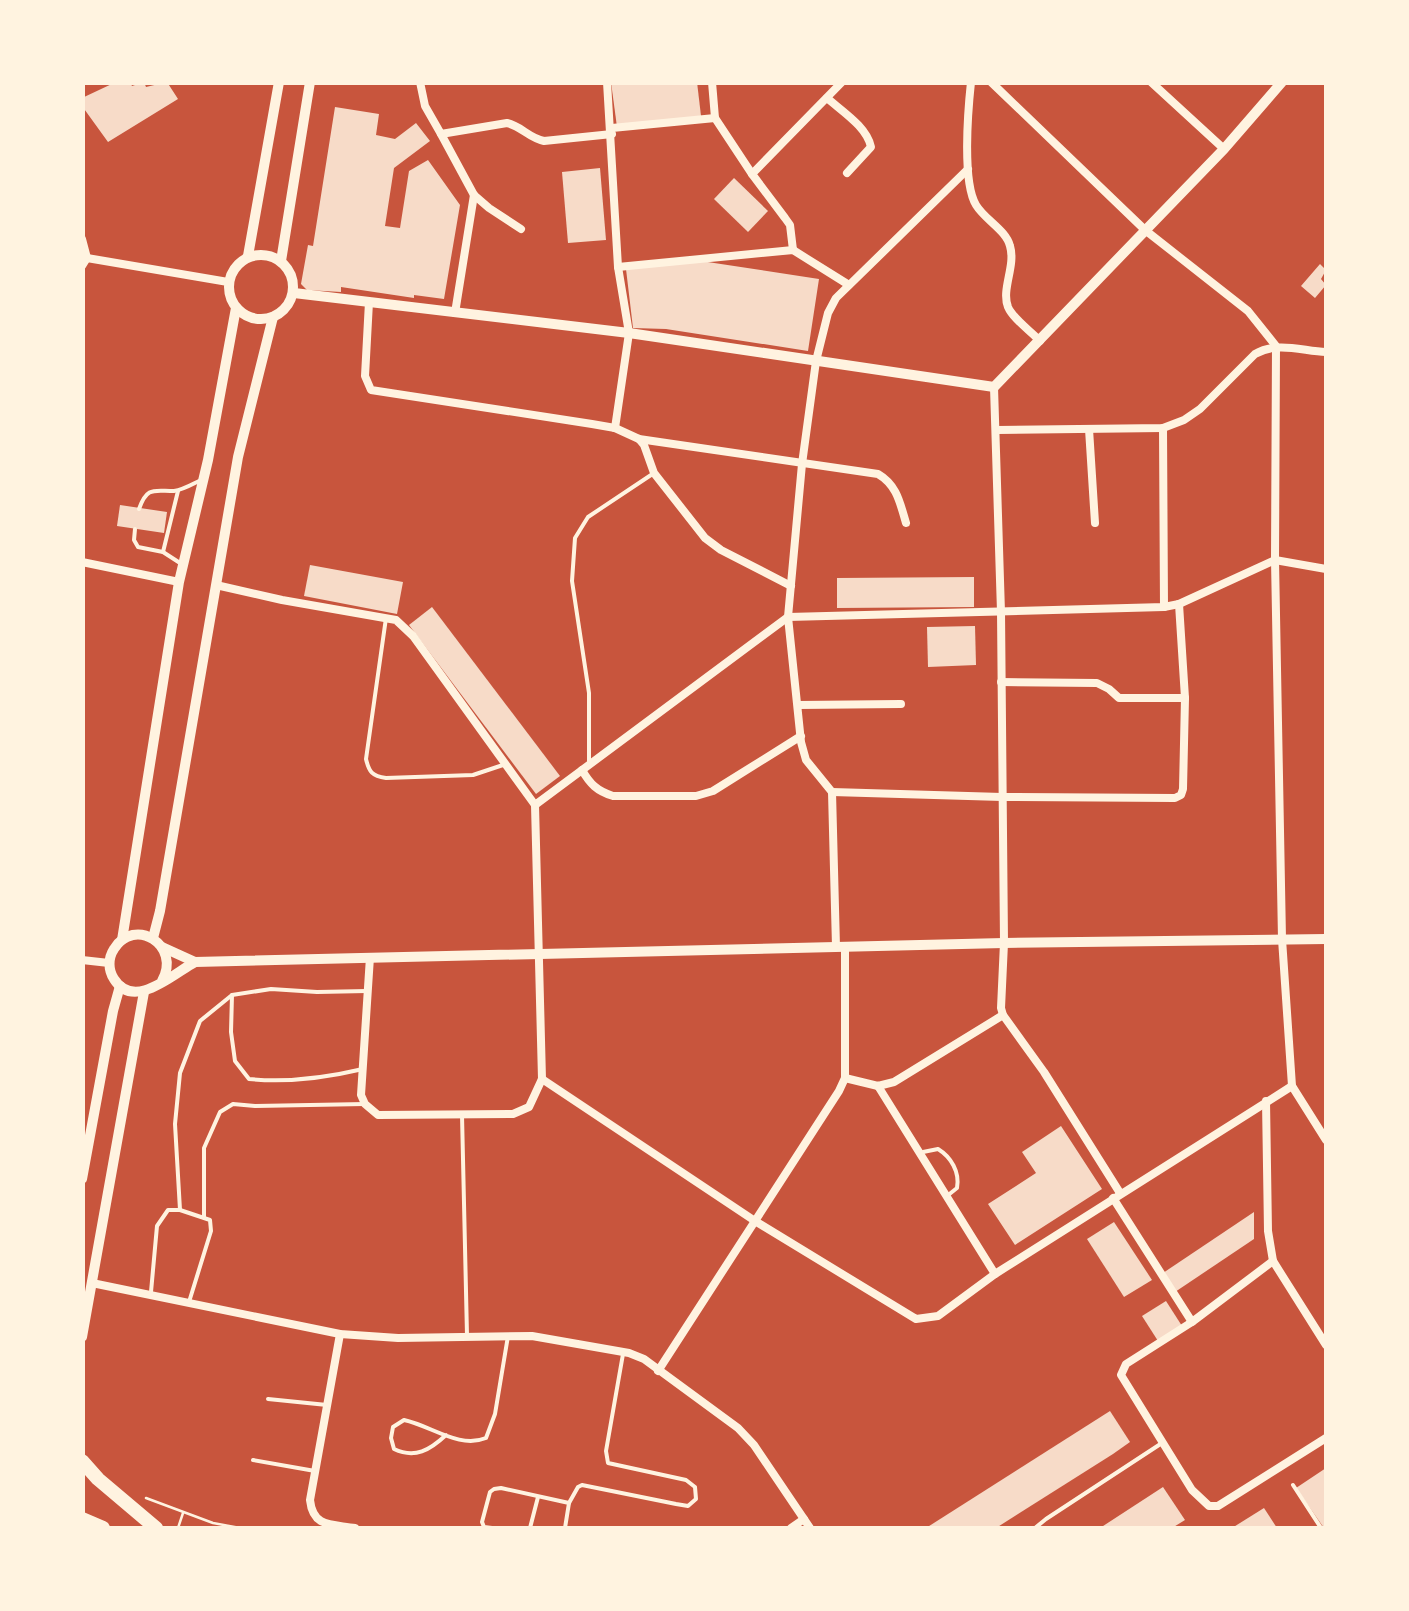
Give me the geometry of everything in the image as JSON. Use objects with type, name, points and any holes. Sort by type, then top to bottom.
[{"type":"highway","points":[[82,1460],[98,1479],[156,1528]]},
{"type":"highway","points":[[83,1525],[102,1528]]},
{"type":"street","points":[[248,256],[278,82]]},
{"type":"street","points":[[282,261],[310,82]]},
{"type":"street","points":[[420,82],[425,106],[474,195],[521,229]]},
{"type":"street","points":[[608,82],[618,267],[629,333],[615,428]]},
{"type":"street","points":[[712,82],[714,118],[786,218],[793,250]]},
{"type":"street","points":[[752,174],[842,82]]},
{"type":"street","points":[[970,82],[968,169],[976,204],[1010,244],[1010,312],[1040,340]]},
{"type":"street","points":[[991,82],[1145,230],[1248,311],[1276,346],[1275,560],[1282,939],[1292,1086],[1326,1140]]},
{"type":"street","points":[[1151,82],[1224,149]]},
{"type":"street","points":[[1192,1322],[1044,1072],[1003,1015],[1000,1002],[1004,943],[1002,612],[994,387],[1224,149],[1282,82]]},
{"type":"street","points":[[828,98],[871,141],[871,147],[848,173]]},
{"type":"street","points":[[441,134],[515,124],[534,139],[544,141],[714,118]]},
{"type":"street","points":[[658,1371],[845,1078],[832,792],[806,760],[788,617],[802,464],[816,362],[828,313],[836,298],[968,169]]},
{"type":"street","points":[[455,312],[474,195]]},
{"type":"street","points":[[82,238],[85,262],[228,282]]},
{"type":"street","points":[[618,267],[793,250],[849,285]]},
{"type":"street","points":[[266,254],[282,261],[290,271],[294,293],[287,306],[273,317],[260,319],[246,316],[236,308],[228,282],[235,267],[248,256],[266,254]]},
{"type":"street","points":[[294,293],[629,333],[994,387]]},
{"type":"street","points":[[369,302],[365,376],[372,390],[615,428],[639,439],[878,474],[890,480],[906,523]]},
{"type":"street","points":[[236,308],[203,480],[182,565],[122,940],[109,963],[120,986],[144,992],[195,962],[1326,939]]},
{"type":"street","points":[[162,981],[168,964],[158,942],[163,892],[238,457],[273,317]]},
{"type":"street","points":[[997,430],[1162,428],[1192,415],[1255,354],[1276,346],[1326,352]]},
{"type":"street","points":[[1162,428],[1164,607]]},
{"type":"street","points":[[1089,429],[1094,523]]},
{"type":"street","points":[[639,439],[654,474],[705,538],[720,550],[790,586]]},
{"type":"street","points":[[535,805],[788,617],[1164,607],[1179,604],[1275,560],[1326,570]]},
{"type":"street","points":[[82,562],[179,582]]},
{"type":"street","points":[[216,585],[396,620],[413,636],[535,805],[542,1079],[534,1100],[524,1111],[378,1115],[364,1104],[360,1096],[370,957]]},
{"type":"street","points":[[832,792],[1175,798],[1183,790],[1179,604]]},
{"type":"street","points":[[1002,682],[1097,682],[1119,698],[1184,698]]},
{"type":"street","points":[[798,705],[901,704]]},
{"type":"street","points":[[586,767],[590,784],[613,796],[696,796],[713,791],[800,736]]},
{"type":"street","points":[[122,940],[138,934],[195,962]]},
{"type":"street","points":[[82,960],[109,963]]},
{"type":"street","points":[[82,1179],[120,986]]},
{"type":"street","points":[[82,1337],[144,992]]},
{"type":"street","points":[[845,1078],[878,1086],[907,1076],[1003,1015]]},
{"type":"street","points":[[542,1079],[755,1221],[916,1319],[938,1316],[996,1274],[1292,1086]]},
{"type":"street","points":[[878,1086],[996,1274]]},
{"type":"street","points":[[1266,1102],[1268,1231],[1273,1261],[1326,1345]]},
{"type":"street","points":[[1273,1261],[1192,1322],[1126,1364],[1121,1375],[1192,1490],[1210,1506],[1218,1506],[1326,1438]]},
{"type":"street","points":[[92,1283],[340,1334],[548,1338],[644,1359],[738,1428],[754,1445],[810,1528]]},
{"type":"street","points":[[340,1334],[310,1500],[316,1519],[355,1528]]},
{"type":"street","points":[[791,1528],[804,1520]]},
{"type":"lane","points":[[586,767],[589,692],[572,581],[575,538],[588,517],[654,474]]},
{"type":"lane","points":[[138,508],[151,491],[178,491],[203,480]]},
{"type":"lane","points":[[163,552],[178,491]]},
{"type":"lane","points":[[135,529],[138,547],[163,552],[182,565]]},
{"type":"lane","points":[[386,618],[366,759],[370,772],[386,778],[473,775],[506,764]]},
{"type":"lane","points":[[180,1210],[175,1124],[180,1073],[200,1021],[232,994],[271,989],[368,991]]},
{"type":"lane","points":[[232,994],[230,1032],[235,1061],[250,1079],[276,1082],[326,1078],[362,1069]]},
{"type":"lane","points":[[204,1217],[204,1148],[220,1112],[233,1104],[364,1104]]},
{"type":"lane","points":[[462,1115],[467,1336]]},
{"type":"lane","points":[[920,1153],[938,1149],[953,1164],[957,1188],[947,1196]]},
{"type":"lane","points":[[151,1295],[157,1226],[168,1210],[180,1210],[210,1220],[211,1231],[189,1302]]},
{"type":"lane","points":[[446,1436],[426,1451],[405,1454],[394,1448],[390,1438],[393,1427],[404,1420],[474,1443],[486,1438],[495,1414],[508,1336]]},
{"type":"lane","points":[[565,1528],[569,1502],[582,1484],[688,1506],[696,1500],[695,1487],[686,1480],[608,1463],[606,1451],[623,1352]]},
{"type":"lane","points":[[268,1399],[328,1405]]},
{"type":"lane","points":[[1035,1528],[1162,1443]]},
{"type":"lane","points":[[253,1460],[316,1470]]},
{"type":"lane","points":[[1293,1486],[1321,1528]]},
{"type":"lane","points":[[492,1528],[484,1527],[482,1522],[494,1489],[569,1502]]},
{"type":"lane","points":[[530,1528],[538,1497]]},
{"type":"path","points":[[142,1496],[213,1524],[240,1528]]},
{"type":"path","points":[[178,1528],[183,1512]]},
{"type":"building","points":[[116,82],[130,82],[132,86],[144,82],[146,87],[167,82],[178,99],[108,142],[82,106],[82,98]]},
{"type":"building","points":[[611,82],[697,82],[701,116],[617,127]]},
{"type":"building","points":[[335,107],[379,114],[376,135],[395,139],[416,123],[430,141],[394,168],[385,226],[400,228],[409,171],[428,160],[460,205],[444,299],[341,287],[341,292],[307,290],[301,284],[308,245],[313,246]]},
{"type":"building","points":[[600,168],[606,240],[568,243],[562,172]]},
{"type":"building","points":[[734,178],[768,211],[748,232],[714,199]]},
{"type":"building","points":[[701,261],[819,279],[808,351],[666,329],[633,328],[626,269]]},
{"type":"building","points":[[1320,264],[1326,270],[1321,279],[1326,285],[1315,298],[1301,286]]},
{"type":"building","points":[[120,505],[167,512],[164,533],[117,526]]},
{"type":"building","points":[[310,565],[403,582],[397,614],[304,596]]},
{"type":"building","points":[[974,577],[974,607],[837,608],[837,578]]},
{"type":"building","points":[[432,607],[560,776],[536,794],[409,625]]},
{"type":"building","points":[[975,626],[976,665],[928,667],[927,627]]},
{"type":"building","points":[[1061,1126],[1102,1189],[1015,1245],[988,1204],[1036,1173],[1022,1152]]},
{"type":"building","points":[[1254,1212],[1254,1239],[1175,1292],[1163,1273]]},
{"type":"building","points":[[1114,1222],[1152,1280],[1124,1297],[1087,1239]]},
{"type":"building","points":[[1166,1301],[1182,1326],[1158,1341],[1142,1316]]},
{"type":"building","points":[[1110,1411],[1130,1442],[1113,1454],[996,1528],[926,1528]]},
{"type":"building","points":[[1326,1468],[1326,1528],[1324,1528],[1296,1488]]},
{"type":"building","points":[[1163,1487],[1185,1520],[1172,1528],[1100,1528]]},
{"type":"building","points":[[1264,1508],[1277,1528],[1232,1528]]}]
